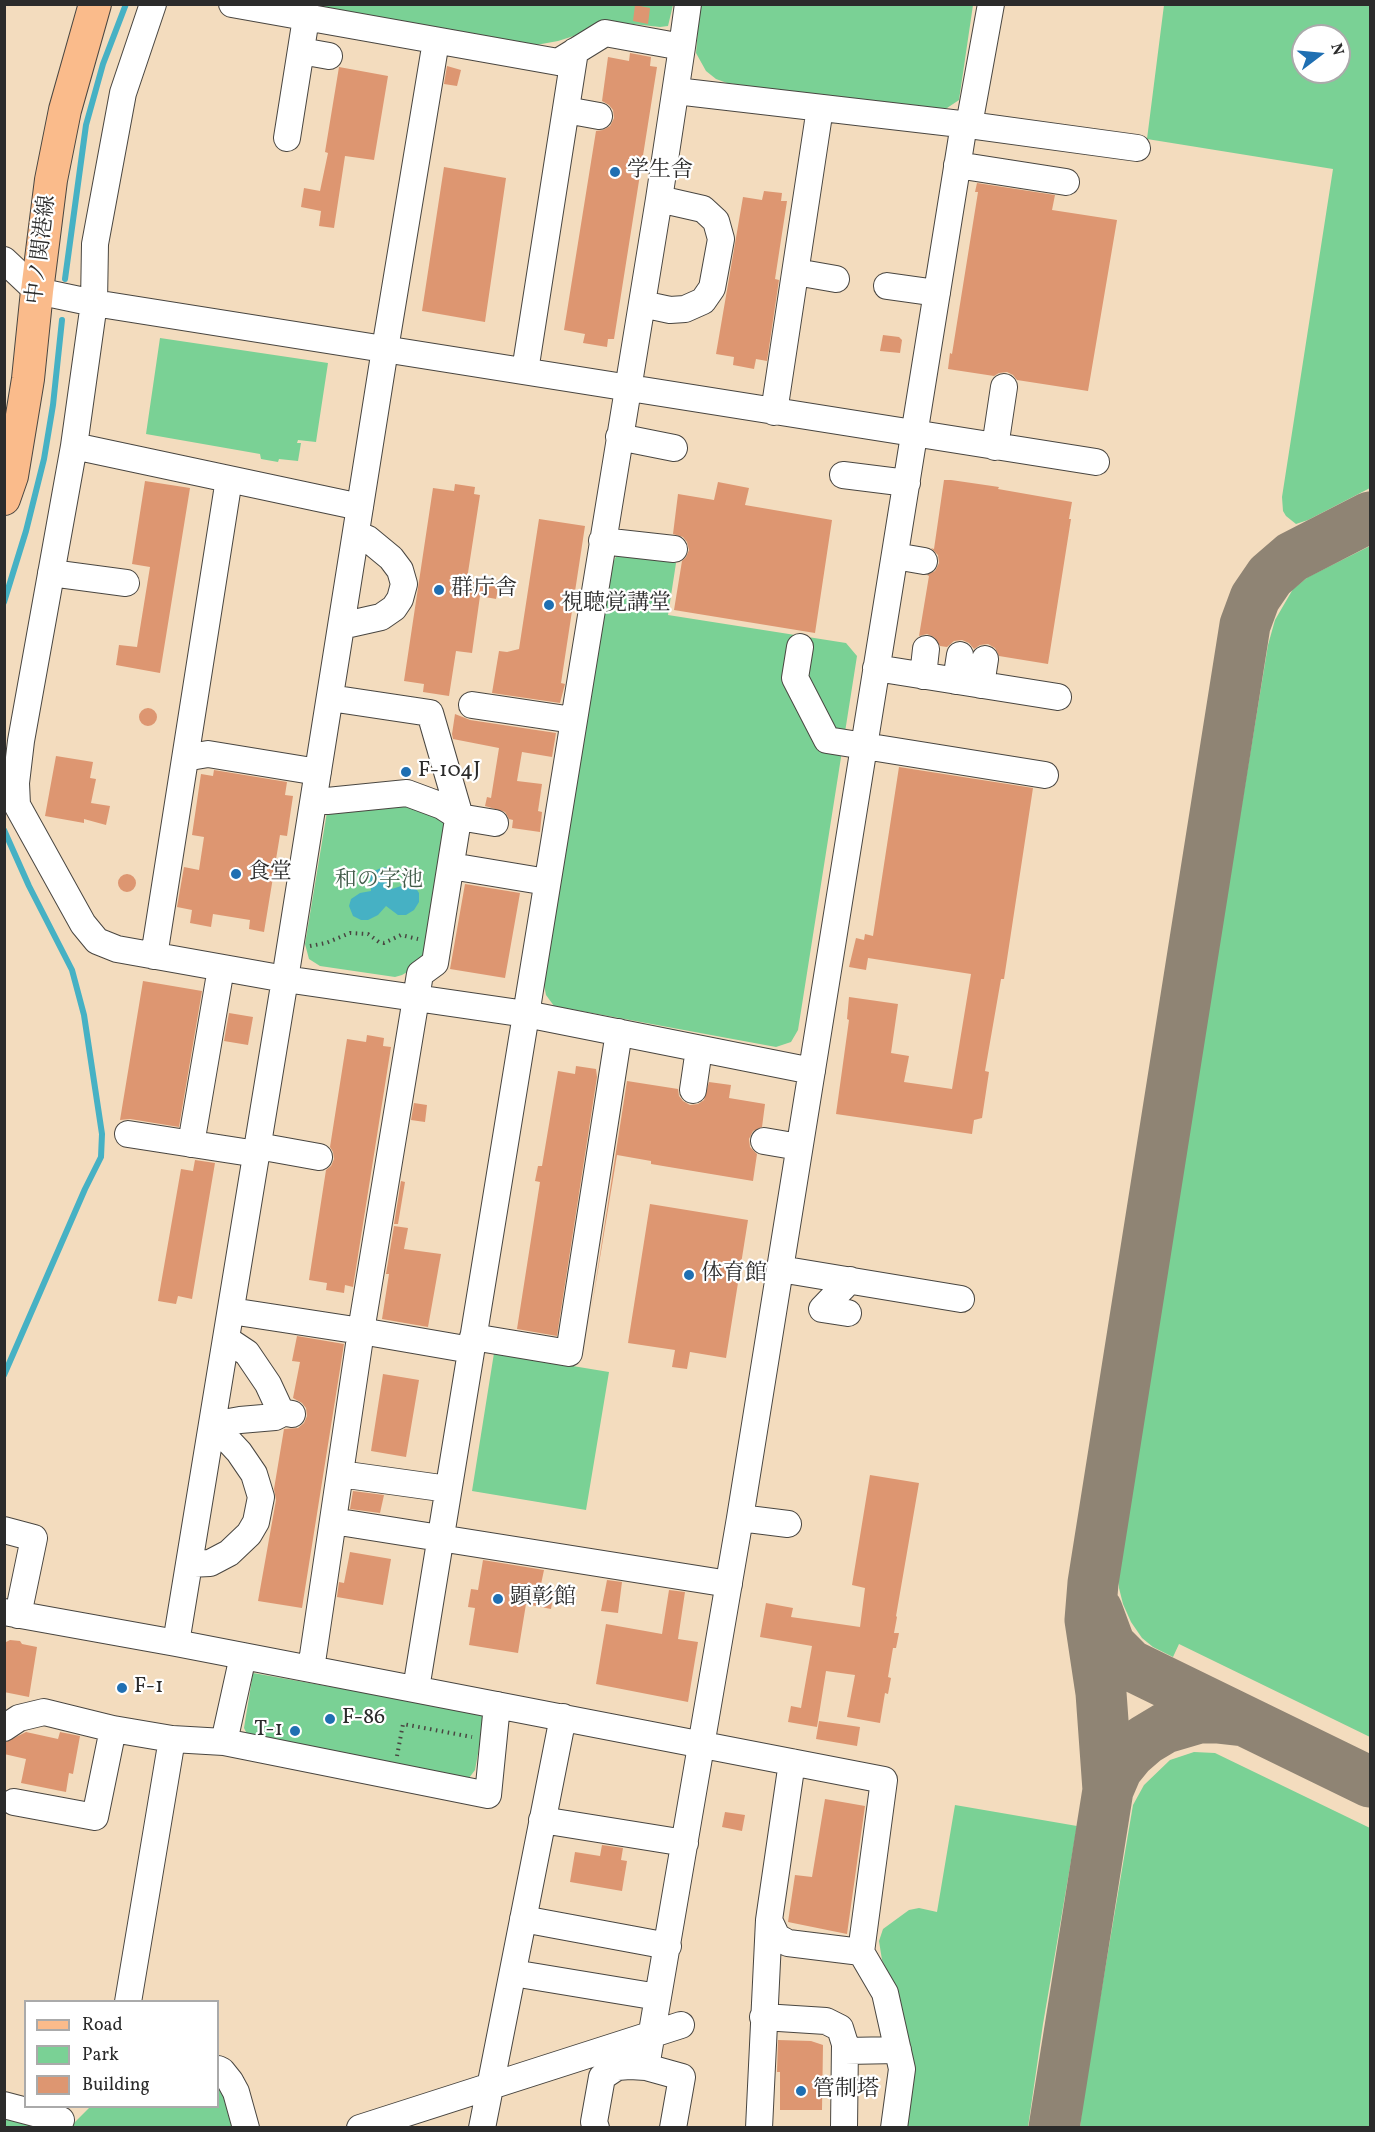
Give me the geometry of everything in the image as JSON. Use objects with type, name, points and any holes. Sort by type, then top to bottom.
[{"type":"main road","name":"中ノ関港線","points":[[4,499],[12,476],[24,403],[51,180],[65,110],[96,4]]},
{"type":"street","points":[[153,4],[123,93],[95,243],[94,303],[74,446],[21,741],[16,783],[17,805],[83,924],[97,942],[117,949],[285,979],[526,1014],[812,1071]]},
{"type":"street","points":[[232,4],[558,62],[605,33],[682,47]]},
{"type":"street","points":[[416,1689],[659,199],[688,4]]},
{"type":"street","points":[[646,2067],[740,1518],[957,165],[991,4]]},
{"type":"street","points":[[287,138],[306,18]]},
{"type":"street","points":[[176,1643],[436,41]]},
{"type":"street","points":[[301,51],[329,56]]},
{"type":"street","points":[[525,371],[559,221],[566,110],[575,51]]},
{"type":"street","points":[[676,91],[966,125],[1137,148]]},
{"type":"street","points":[[774,412],[820,108]]},
{"type":"street","points":[[566,110],[599,116]]},
{"type":"street","points":[[957,165],[1066,182]]},
{"type":"street","points":[[642,304],[685,309],[703,301],[712,288],[721,239],[716,221],[703,209],[659,199]]},
{"type":"street","points":[[4,260],[37,291],[94,303],[1096,462]]},
{"type":"street","points":[[796,272],[836,279]]},
{"type":"street","points":[[887,286],[937,293]]},
{"type":"street","points":[[995,447],[1004,387]]},
{"type":"street","points":[[619,437],[674,448]]},
{"type":"street","points":[[74,446],[360,507]]},
{"type":"street","points":[[843,475],[907,483]]},
{"type":"street","points":[[154,956],[229,479]]},
{"type":"street","points":[[341,626],[381,617],[394,608],[400,599],[404,584],[400,570],[391,558],[368,539],[356,534]]},
{"type":"street","points":[[602,541],[674,549]]},
{"type":"street","points":[[895,556],[924,561]]},
{"type":"street","points":[[51,573],[126,583]]},
{"type":"street","points":[[800,647],[795,678],[827,740],[1046,775]]},
{"type":"street","points":[[923,676],[926,649]]},
{"type":"street","points":[[956,681],[960,655]]},
{"type":"street","points":[[981,685],[985,659]]},
{"type":"street","points":[[876,668],[1058,698]]},
{"type":"street","points":[[311,1669],[361,1331],[420,974],[435,963],[459,817],[430,714],[330,698]]},
{"type":"street","points":[[472,705],[573,720]]},
{"type":"street","points":[[186,753],[196,756],[208,754],[318,772]]},
{"type":"street","points":[[314,798],[327,801],[407,793],[442,806],[459,817],[495,823]]},
{"type":"street","points":[[451,866],[547,882]]},
{"type":"street","points":[[230,970],[232,1010]]},
{"type":"street","points":[[191,1144],[230,970]]},
{"type":"street","points":[[231,1311],[361,1331],[569,1353],[619,1032]]},
{"type":"street","points":[[693,1090],[699,1049]]},
{"type":"street","points":[[128,1134],[191,1144],[319,1157]]},
{"type":"street","points":[[764,1142],[799,1147]]},
{"type":"street","points":[[780,1269],[962,1299]]},
{"type":"street","points":[[848,1313],[822,1309],[850,1280]]},
{"type":"street","points":[[212,1427],[287,1413],[247,1353],[240,1346],[226,1339]]},
{"type":"street","points":[[189,1564],[210,1563],[229,1553],[249,1534],[256,1522],[261,1497],[254,1474],[239,1452],[212,1427]]},
{"type":"street","points":[[340,1474],[448,1489]]},
{"type":"street","points":[[740,1518],[788,1524]]},
{"type":"street","points":[[333,1521],[440,1540],[729,1584]]},
{"type":"street","points":[[13,1536],[34,1538],[11,1614],[703,1743],[884,1780],[861,1952],[885,1993],[902,2069],[894,2127]]},
{"type":"street","points":[[224,1742],[243,1656]]},
{"type":"street","points":[[4,1728],[19,1718],[44,1712],[112,1729],[172,1738],[224,1742],[488,1795],[497,1705]]},
{"type":"street","points":[[482,2127],[563,1717]]},
{"type":"street","points":[[14,1802],[95,1816],[112,1729]]},
{"type":"street","points":[[128,2000],[172,1738]]},
{"type":"street","points":[[759,2127],[769,1920],[792,1762]]},
{"type":"street","points":[[542,1820],[685,1843]]},
{"type":"street","points":[[523,1919],[668,1946]]},
{"type":"street","points":[[769,1920],[777,1937],[788,1943],[861,1952]]},
{"type":"street","points":[[513,1973],[658,1997]]},
{"type":"street","points":[[763,2017],[826,2021],[840,2028],[845,2044],[844,2127]]},
{"type":"street","points":[[360,2127],[681,2025]]},
{"type":"street","points":[[845,2051],[898,2050]]},
{"type":"street","points":[[596,2127],[594,2122],[602,2077],[617,2067],[630,2066],[646,2067],[682,2077],[673,2127]]},
{"type":"street","points":[[219,2070],[230,2080],[246,2127]]},
{"type":"street","points":[[4,2105],[62,2118]]},
{"type":"path","points":[[306,946],[320,945],[350,933],[368,934],[384,943],[401,935],[426,942],[439,940]]},
{"type":"path","points":[[394,1767],[402,1724],[476,1737]]},
{"type":"green space","points":[[299,5],[673,5],[668,26],[615,22],[594,26],[558,41],[536,45]]},
{"type":"green space","points":[[700,5],[973,5],[959,100],[941,112],[727,83],[716,79],[706,71],[696,53]]},
{"type":"green space","points":[[1164,5],[1370,5],[1370,488],[1296,524],[1283,511],[1282,497],[1333,169],[1147,139]]},
{"type":"green space","points":[[160,338],[328,363],[316,442],[298,440],[297,443],[301,443],[298,461],[279,459],[278,462],[261,459],[260,454],[146,434]]},
{"type":"green space","points":[[1370,546],[1370,1737],[1179,1644],[1173,1657],[1153,1647],[1142,1638],[1123,1604],[1117,1563],[1268,645],[1275,620],[1293,589],[1308,577]]},
{"type":"green space","points":[[627,553],[676,563],[668,615],[846,643],[857,656],[798,1030],[791,1042],[776,1047],[554,1006],[546,995],[544,985],[612,564],[617,555]]},
{"type":"green space","name":"和の字池","points":[[406,799],[453,819],[430,959],[395,977],[320,966],[309,959],[305,944],[328,806]]},
{"type":"green space","points":[[494,1353],[609,1372],[586,1510],[472,1491]]},
{"type":"green space","points":[[253,1673],[485,1714],[475,1770],[462,1783],[249,1738],[244,1728]]},
{"type":"green space","points":[[1194,1752],[1215,1753],[1370,1828],[1370,2127],[1080,2127],[1133,1805],[1144,1785],[1170,1760]]},
{"type":"green space","points":[[955,1805],[1077,1826],[1028,2127],[900,2127],[894,1985],[882,1960],[879,1941],[883,1929],[909,1910],[919,1908],[937,1912]]},
{"type":"green space","points":[[219,2079],[240,2128],[69,2128],[89,2108],[219,2108]]},
{"type":"green space","points":[[4,2113],[30,2119],[36,2127],[5,2127]]},
{"type":"water","points":[[383,867],[393,872],[395,877],[392,889],[407,884],[415,887],[419,893],[419,902],[414,910],[406,915],[398,915],[386,906],[378,915],[368,920],[361,920],[353,916],[349,906],[351,899],[360,893],[371,891],[370,873]]},
{"type":"building","points":[[635,5],[650,8],[648,24],[633,21]]},
{"type":"building","name":"学生舎","points":[[630,53],[651,57],[650,66],[657,67],[614,339],[608,339],[607,347],[583,343],[585,334],[564,330],[596,131],[610,126],[614,118],[613,110],[602,101],[608,57],[629,61]]},
{"type":"building","points":[[447,66],[461,70],[457,86],[444,84]]},
{"type":"building","points":[[339,67],[388,76],[374,160],[345,156],[334,228],[319,226],[321,211],[301,207],[304,188],[320,191],[328,153],[325,152]]},
{"type":"building","points":[[444,167],[506,178],[485,322],[422,311]]},
{"type":"building","points":[[977,183],[1055,195],[1052,210],[1117,220],[1088,391],[1017,380],[1007,372],[994,376],[948,369],[978,192],[975,192]]},
{"type":"building","points":[[764,191],[782,193],[781,201],[787,201],[775,279],[779,280],[767,361],[756,359],[754,369],[733,365],[734,357],[716,354],[743,197],[762,200]]},
{"type":"building","points":[[883,335],[899,337],[902,340],[900,353],[880,351]]},
{"type":"building","points":[[944,480],[999,487],[998,489],[1072,502],[1048,664],[999,656],[995,648],[988,644],[974,649],[962,640],[954,641],[947,647],[940,646],[934,637],[927,634],[919,636],[929,576],[927,575],[935,571],[939,563],[938,555],[931,548],[934,549]]},
{"type":"building","points":[[145,481],[190,488],[160,673],[116,665],[119,645],[137,647],[150,567],[132,564]]},
{"type":"building","points":[[718,482],[749,488],[745,505],[832,520],[815,633],[674,610],[682,561],[689,550],[683,537],[673,534],[678,494],[714,500]]},
{"type":"building","name":"群庁舎","points":[[455,484],[475,487],[474,494],[480,495],[467,579],[499,584],[496,599],[480,596],[472,653],[456,651],[449,696],[423,692],[424,684],[404,681],[433,488],[454,491]]},
{"type":"building","name":"視聴覚講堂","points":[[539,519],[585,526],[561,683],[565,684],[560,703],[492,693],[499,651],[519,649]]},
{"type":"building","points":[[148,708],[154,711],[157,717],[154,723],[148,726],[142,723],[139,717],[142,711]]},
{"type":"building","points":[[455,714],[470,720],[556,733],[552,757],[522,752],[517,781],[542,784],[538,811],[542,812],[540,832],[512,828],[513,820],[509,819],[505,812],[485,806],[487,797],[491,798],[499,748],[453,739]]},
{"type":"building","points":[[56,756],[93,762],[90,778],[96,779],[91,803],[110,806],[106,825],[84,819],[84,823],[45,816]]},
{"type":"building","points":[[899,767],[1033,788],[1004,979],[1001,979],[985,1071],[989,1072],[982,1118],[974,1120],[972,1134],[836,1114],[849,1020],[847,1019],[849,997],[898,1004],[891,1053],[909,1056],[904,1082],[952,1089],[971,974],[868,958],[866,970],[849,967],[856,938],[864,940],[865,934],[873,936]]},
{"type":"building","name":"食堂","points":[[214,770],[287,782],[285,795],[293,796],[287,836],[280,835],[264,932],[249,929],[250,920],[213,914],[211,927],[190,923],[192,910],[177,907],[184,867],[199,870],[204,837],[192,835],[201,774],[213,776]]},
{"type":"building","points":[[127,874],[133,877],[136,883],[133,889],[127,892],[121,889],[118,883],[121,877]]},
{"type":"building","points":[[465,884],[520,893],[505,978],[450,969]]},
{"type":"building","points":[[143,981],[202,991],[179,1127],[130,1119],[120,1120]]},
{"type":"building","points":[[229,1013],[253,1017],[248,1045],[224,1041]]},
{"type":"building","points":[[367,1035],[384,1038],[383,1046],[391,1047],[353,1287],[345,1285],[344,1293],[326,1290],[327,1283],[309,1280],[326,1170],[334,1159],[330,1147],[347,1039],[366,1042]]},
{"type":"building","points":[[576,1066],[596,1069],[597,1077],[557,1336],[517,1329],[540,1182],[535,1181],[538,1166],[542,1166],[558,1071],[575,1074]]},
{"type":"building","points":[[627,1081],[678,1089],[679,1096],[690,1105],[704,1100],[709,1082],[731,1085],[729,1098],[765,1104],[762,1127],[753,1131],[749,1139],[750,1147],[757,1154],[753,1181],[651,1164],[651,1161],[617,1155],[591,1312]]},
{"type":"building","points":[[414,1103],[427,1105],[425,1122],[411,1120]]},
{"type":"building","points":[[195,1160],[215,1163],[192,1299],[178,1296],[176,1304],[158,1301],[181,1169],[193,1171]]},
{"type":"building","points":[[401,1181],[405,1182],[398,1224],[394,1224]]},
{"type":"building","name":"体育館","points":[[650,1204],[748,1220],[726,1358],[690,1352],[687,1369],[672,1367],[675,1350],[628,1343]]},
{"type":"building","points":[[394,1226],[408,1228],[404,1249],[441,1254],[428,1327],[382,1319]]},
{"type":"building","points":[[297,1336],[344,1344],[302,1608],[258,1601],[276,1500],[274,1489],[284,1429],[298,1428],[307,1416],[306,1408],[293,1398],[300,1362],[292,1361]]},
{"type":"building","points":[[383,1374],[419,1380],[406,1457],[371,1451]]},
{"type":"building","points":[[870,1475],[919,1483],[896,1616],[894,1633],[899,1633],[896,1648],[893,1648],[888,1677],[891,1678],[888,1694],[885,1693],[880,1723],[847,1717],[855,1675],[826,1671],[817,1727],[788,1722],[791,1706],[801,1708],[812,1646],[760,1637],[766,1603],[793,1608],[791,1617],[860,1627],[865,1588],[852,1585]]},
{"type":"building","points":[[353,1491],[384,1495],[380,1513],[350,1509]]},
{"type":"building","points":[[350,1552],[391,1559],[383,1605],[337,1597],[339,1582],[344,1583]]},
{"type":"building","name":"顕彰館","points":[[483,1560],[544,1570],[540,1589],[554,1592],[551,1609],[526,1604],[518,1653],[469,1645],[475,1608],[468,1607],[471,1589],[478,1590]]},
{"type":"building","points":[[607,1580],[622,1582],[618,1613],[601,1611]]},
{"type":"building","points":[[669,1590],[685,1592],[678,1639],[698,1642],[688,1702],[596,1684],[606,1624],[662,1634]]},
{"type":"building","points":[[10,1640],[37,1647],[29,1697],[4,1692],[4,1643]]},
{"type":"building","points":[[819,1721],[860,1727],[857,1746],[816,1739]]},
{"type":"building","points":[[26,1732],[58,1739],[60,1732],[80,1736],[73,1774],[69,1773],[66,1792],[21,1783],[26,1759],[4,1754],[4,1743]]},
{"type":"building","points":[[825,1799],[865,1806],[847,1934],[788,1922],[795,1875],[812,1877]]},
{"type":"building","points":[[725,1812],[745,1815],[742,1831],[722,1827]]},
{"type":"building","points":[[602,1845],[623,1848],[621,1860],[627,1861],[622,1891],[570,1882],[575,1852],[600,1856]]},
{"type":"building","name":"管制塔","points":[[778,2040],[811,2041],[823,2045],[822,2110],[780,2110],[780,2072],[777,2072]]},
{"type":"waterway","points":[[65,279],[86,125],[103,64],[126,4]]},
{"type":"waterway","points":[[4,602],[26,531],[44,459],[53,405],[62,320]]},
{"type":"waterway","points":[[4,830],[29,886],[72,970],[84,1015],[102,1134],[101,1157],[4,1375]]},
{"type":"taxiway","points":[[1108,1790],[1101,1693],[1090,1620],[1093,1583],[1245,625],[1255,598],[1270,576],[1292,557],[1370,517]]},
{"type":"taxiway","points":[[1097,1610],[1110,1645],[1130,1665],[1370,1782]]},
{"type":"taxiway","points":[[1054,2128],[1108,1790],[1117,1769],[1145,1740],[1165,1728],[1199,1718],[1244,1721]]},
{"type":"place","name":"学生舎","points":[[615,172]]},
{"type":"place","name":"群庁舎","points":[[439,590]]},
{"type":"place","name":"視聴覚講堂","points":[[549,605]]},
{"type":"place","name":"F-104J","points":[[406,772]]},
{"type":"place","name":"食堂","points":[[236,874]]},
{"type":"place","name":"体育館","points":[[689,1275]]},
{"type":"place","name":"顕彰館","points":[[498,1599]]},
{"type":"place","name":"F-1","points":[[122,1688]]},
{"type":"place","name":"F-86","points":[[330,1719]]},
{"type":"place","name":"T-1","points":[[295,1731]]},
{"type":"place","name":"管制塔","points":[[801,2091]]}]
